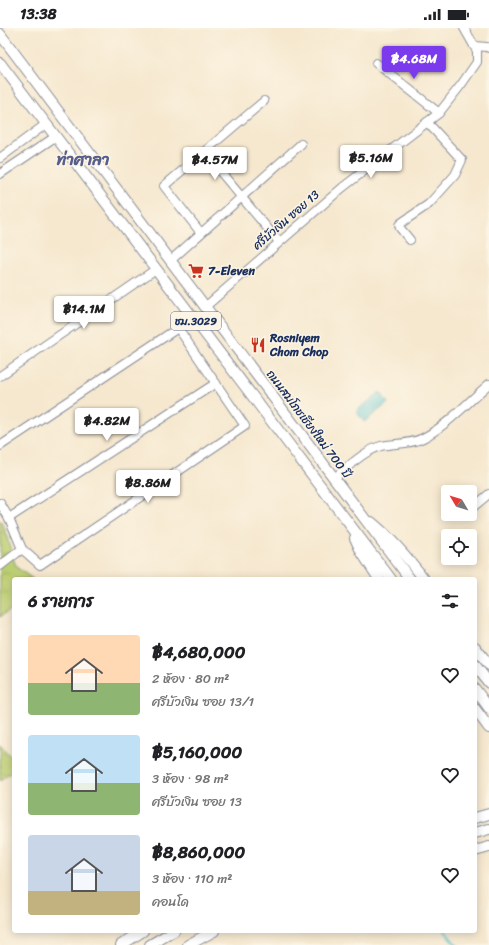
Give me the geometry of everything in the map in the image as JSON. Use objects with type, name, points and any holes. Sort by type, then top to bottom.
[{"type":"main road","name":"ถนนสมโภชเชียงใหม่ 700 ปี","points":[[0,34],[408,577]]},
{"type":"main road","name":"ชม.3029","points":[[0,63],[389,577]]},
{"type":"main road","points":[[359,512],[386,533],[406,555],[422,577]]},
{"type":"main road","points":[[346,520],[361,552],[378,577]]},
{"type":"main road","points":[[477,650],[489,665]]},
{"type":"main road","points":[[477,668],[489,683]]},
{"type":"main road","points":[[477,692],[489,708]]},
{"type":"main road","points":[[477,712],[489,728]]},
{"type":"main road","points":[[477,817],[489,814]]},
{"type":"main road","points":[[477,832],[489,829]]},
{"type":"main road","points":[[477,850],[489,847]]},
{"type":"main road","points":[[121,945],[140,933]]},
{"type":"main road","points":[[150,945],[171,933]]},
{"type":"main road","points":[[188,945],[199,942],[211,933]]},
{"type":"street","name":"ศรีบัวเงิน ซอย 13","points":[[205,307],[342,188],[439,113],[477,62],[477,51],[464,28]]},
{"type":"street","points":[[474,46],[487,46],[489,48]]},
{"type":"street","points":[[376,63],[439,113]]},
{"type":"street","points":[[201,233],[164,186],[264,102]]},
{"type":"street","points":[[410,240],[399,225],[429,204],[455,175],[462,160],[427,122]]},
{"type":"street","points":[[0,158],[46,124]]},
{"type":"street","points":[[0,174],[56,137]]},
{"type":"street","points":[[170,261],[301,144]]},
{"type":"street","points":[[204,152],[279,242]]},
{"type":"street","points":[[0,376],[156,269]]},
{"type":"street","points":[[0,446],[193,318]]},
{"type":"street","points":[[0,503],[9,518],[22,550],[40,565],[244,426],[178,328]]},
{"type":"street","points":[[9,518],[216,383]]},
{"type":"street","points":[[334,478],[372,449],[422,439],[444,423],[489,384]]},
{"type":"street","points":[[477,504],[489,494]]},
{"type":"street","points":[[0,566],[22,550]]},
{"type":"green space","points":[[0,521],[3,524],[16,567],[30,577],[12,577],[12,608],[0,617]]},
{"type":"green space","points":[[0,744],[12,759],[12,772],[0,781]]},
{"type":"water","points":[[380,392],[388,403],[364,422],[356,411]]},
{"type":"waterway","points":[[447,933],[456,945]]},
{"type":"place","name":"7-Eleven","points":[[196,271]]},
{"type":"place","name":"Rosniyem Chom Chop","points":[[258,345]]},
{"type":"district","name":"ท่าศาลา","points":[[83,159]]}]
